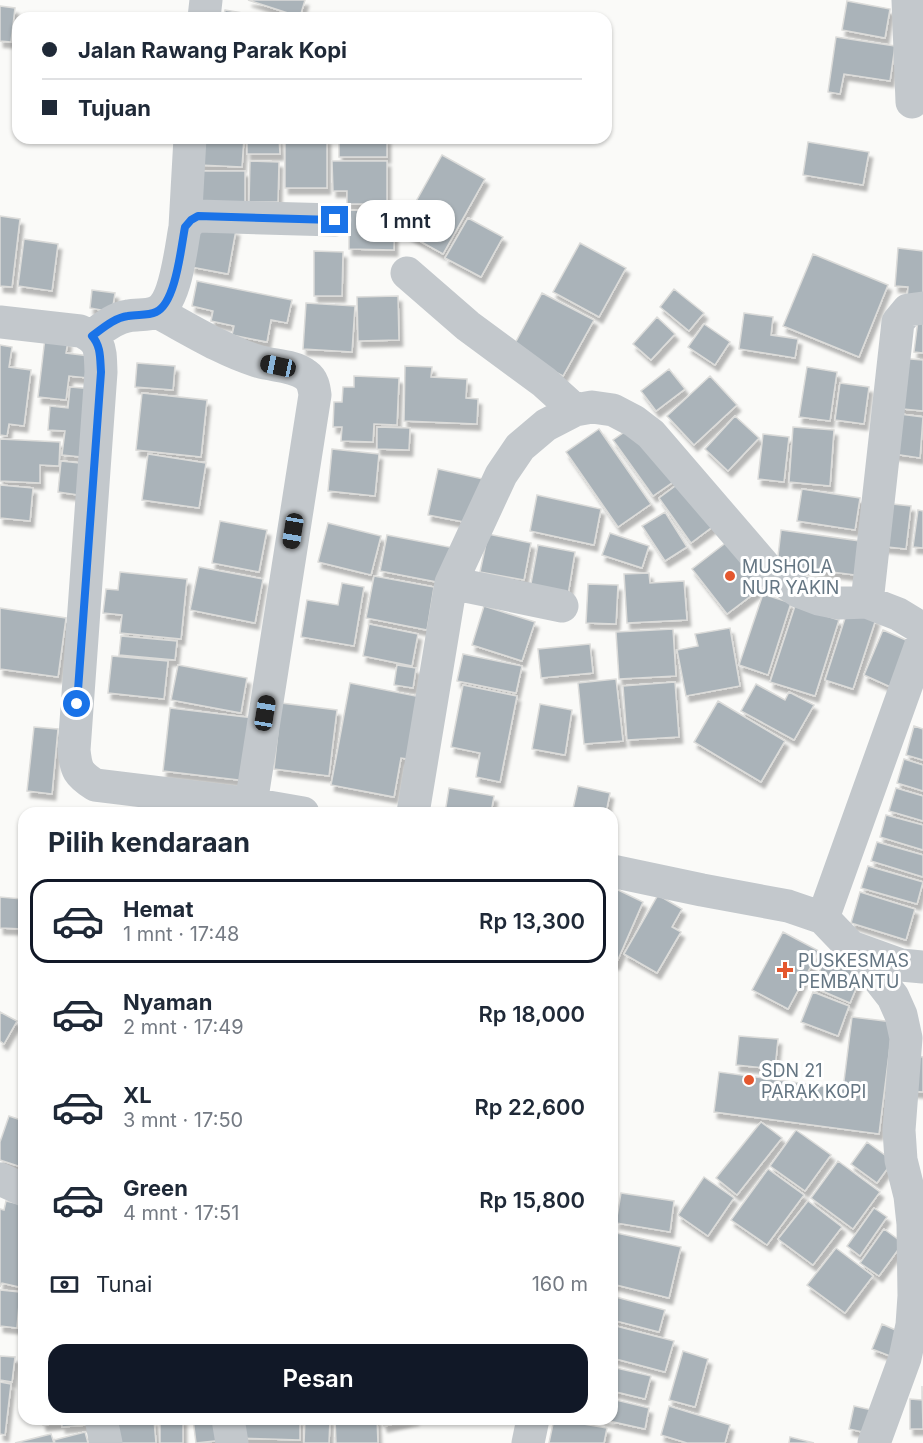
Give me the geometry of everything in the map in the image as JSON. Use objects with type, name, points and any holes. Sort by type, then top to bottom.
[{"type":"street","points":[[908,0],[912,102]]},
{"type":"street","points":[[92,336],[112,321],[127,316],[156,312],[164,306],[171,294],[185,227],[190,144]]},
{"type":"street","points":[[185,227],[198,216],[335,220]]},
{"type":"street","points":[[407,273],[468,326],[544,382],[575,410]]},
{"type":"street","points":[[867,602],[898,322],[908,310],[923,308]]},
{"type":"street","points":[[156,312],[223,347],[258,361],[298,370],[311,380],[314,388],[315,395],[251,804]]},
{"type":"street","points":[[0,322],[80,331],[92,336],[100,351],[101,372],[74,750],[75,765],[81,776],[94,785],[268,807]]},
{"type":"street","points":[[414,807],[451,583],[501,475],[520,447],[546,424],[575,410],[592,407],[613,410],[634,421],[651,434],[768,570],[798,591],[839,603],[867,602],[898,614],[923,629]]},
{"type":"street","points":[[451,583],[562,606]]},
{"type":"street","points":[[824,918],[923,639]]},
{"type":"street","points":[[618,872],[788,906],[824,918],[868,964],[893,997],[901,1015],[906,1038],[899,1130],[901,1160],[910,1196],[913,1224],[912,1325],[905,1358],[874,1443]]},
{"type":"street","points":[[852,948],[901,965],[923,967]]},
{"type":"street","points":[[0,1179],[18,1187]]},
{"type":"street","points":[[102,1425],[106,1443]]},
{"type":"street","points":[[229,1425],[232,1443]]},
{"type":"street","points":[[528,1443],[532,1425]]},
{"type":"building","points":[[248,0],[305,0],[301,12],[285,12]]},
{"type":"building","points":[[847,1],[890,9],[885,38],[842,30]]},
{"type":"building","points":[[0,6],[15,8],[15,12],[12,12],[11,42],[0,41]]},
{"type":"building","points":[[836,37],[895,46],[890,81],[844,74],[840,94],[828,92]]},
{"type":"building","points":[[808,142],[869,152],[863,185],[803,175]]},
{"type":"building","points":[[200,144],[244,144],[242,167],[199,165]]},
{"type":"building","points":[[247,144],[279,144],[280,154],[247,154]]},
{"type":"building","points":[[285,144],[327,144],[327,188],[285,188]]},
{"type":"building","points":[[339,144],[387,144],[387,157],[339,157]]},
{"type":"building","points":[[442,155],[485,179],[443,254],[400,230]]},
{"type":"building","points":[[250,161],[279,162],[278,202],[249,202]]},
{"type":"building","points":[[332,161],[387,161],[387,204],[347,204],[347,191],[333,191]]},
{"type":"building","points":[[196,171],[245,171],[245,208],[196,208]]},
{"type":"building","points":[[349,210],[395,211],[394,250],[349,249]]},
{"type":"building","points":[[0,216],[20,219],[12,287],[0,286]]},
{"type":"building","points":[[468,218],[503,237],[481,277],[445,258]]},
{"type":"building","points":[[199,223],[236,230],[228,274],[191,267]]},
{"type":"building","points":[[24,239],[58,244],[52,291],[18,286]]},
{"type":"building","points":[[580,243],[626,268],[599,317],[553,292]]},
{"type":"building","points":[[898,248],[923,251],[923,301],[907,299],[908,287],[895,286]]},
{"type":"building","points":[[314,251],[343,252],[342,296],[314,296]]},
{"type":"building","points":[[813,254],[888,285],[859,357],[783,326]]},
{"type":"building","points":[[197,281],[292,300],[287,323],[271,320],[267,342],[232,335],[234,326],[211,321],[213,311],[192,306]]},
{"type":"building","points":[[674,289],[704,313],[689,331],[660,307]]},
{"type":"building","points":[[92,290],[115,293],[112,312],[90,308]]},
{"type":"building","points":[[542,293],[594,320],[563,376],[512,349]]},
{"type":"building","points":[[398,296],[399,340],[358,341],[357,297]]},
{"type":"building","points":[[306,303],[355,306],[352,352],[303,349]]},
{"type":"building","points":[[919,312],[923,313],[923,353],[914,352]]},
{"type":"building","points":[[744,313],[773,317],[771,335],[798,339],[795,358],[739,349]]},
{"type":"building","points":[[657,317],[675,334],[651,360],[633,344]]},
{"type":"building","points":[[704,324],[730,342],[715,365],[688,347]]},
{"type":"building","points":[[45,338],[68,341],[66,353],[90,356],[88,378],[69,376],[66,400],[38,397]]},
{"type":"building","points":[[0,345],[12,347],[9,367],[31,370],[24,426],[9,424],[7,436],[0,435]]},
{"type":"building","points":[[898,358],[923,360],[923,411],[893,408]]},
{"type":"building","points":[[137,363],[175,366],[173,390],[135,387]]},
{"type":"building","points":[[405,366],[432,367],[431,377],[467,379],[466,398],[478,399],[477,424],[404,421]]},
{"type":"building","points":[[807,367],[837,372],[830,421],[799,417]]},
{"type":"building","points":[[669,369],[685,389],[656,411],[641,391]]},
{"type":"building","points":[[354,376],[399,378],[397,425],[374,424],[373,442],[341,441],[342,427],[333,427],[334,402],[342,402],[343,387],[354,387]]},
{"type":"building","points":[[710,376],[737,405],[694,445],[667,416]]},
{"type":"building","points":[[840,383],[869,387],[864,424],[835,420]]},
{"type":"building","points":[[70,387],[95,389],[91,458],[62,455],[65,431],[48,430],[50,406],[68,408]]},
{"type":"building","points":[[142,393],[207,400],[201,457],[136,450]]},
{"type":"building","points":[[892,413],[923,417],[920,458],[887,453]]},
{"type":"building","points":[[735,416],[759,438],[728,471],[705,449]]},
{"type":"building","points":[[636,424],[676,480],[653,496],[613,440]]},
{"type":"building","points":[[377,427],[410,428],[409,450],[377,449]]},
{"type":"building","points":[[793,427],[834,430],[830,486],[789,482]]},
{"type":"building","points":[[599,429],[651,504],[618,527],[566,452]]},
{"type":"building","points":[[763,434],[789,437],[784,482],[758,479]]},
{"type":"building","points":[[0,439],[60,442],[59,466],[40,465],[40,483],[0,481]]},
{"type":"building","points":[[332,449],[379,454],[375,496],[328,491]]},
{"type":"building","points":[[148,454],[206,463],[199,508],[142,500]]},
{"type":"building","points":[[61,461],[89,464],[85,496],[58,492]]},
{"type":"building","points":[[438,469],[483,479],[474,524],[428,515]]},
{"type":"building","points":[[682,481],[715,525],[691,543],[659,498]]},
{"type":"building","points":[[0,485],[33,488],[30,521],[0,518]]},
{"type":"building","points":[[802,489],[860,498],[855,530],[797,521]]},
{"type":"building","points":[[537,495],[601,509],[594,545],[530,531]]},
{"type":"building","points":[[883,503],[911,506],[906,549],[878,546]]},
{"type":"building","points":[[918,510],[923,511],[923,548],[913,547]]},
{"type":"building","points":[[665,512],[687,547],[665,561],[642,526]]},
{"type":"building","points":[[220,521],[267,530],[259,572],[212,563]]},
{"type":"building","points":[[328,523],[381,536],[371,575],[318,562]]},
{"type":"building","points":[[781,530],[860,541],[855,575],[777,565]]},
{"type":"building","points":[[610,533],[649,546],[642,568],[602,555]]},
{"type":"building","points":[[488,534],[531,543],[524,580],[480,572]]},
{"type":"building","points":[[387,535],[454,548],[447,584],[380,571]]},
{"type":"building","name":"MUSHOLA NUR YAKIN","points":[[732,538],[768,583],[727,614],[692,569]]},
{"type":"building","points":[[538,545],[575,552],[568,595],[530,589]]},
{"type":"building","points":[[199,567],[263,579],[255,623],[190,610]]},
{"type":"building","points":[[120,572],[187,579],[181,639],[120,633],[122,615],[103,613],[106,589],[118,590]]},
{"type":"building","points":[[649,573],[650,583],[684,581],[687,620],[627,623],[624,574]]},
{"type":"building","points":[[374,576],[434,587],[427,630],[366,618]]},
{"type":"building","points":[[342,583],[364,587],[354,646],[301,637],[307,600],[338,605]]},
{"type":"building","points":[[588,584],[618,585],[616,624],[586,623]]},
{"type":"building","points":[[763,594],[791,603],[768,675],[739,665]]},
{"type":"building","points":[[484,606],[535,622],[522,661],[472,645]]},
{"type":"building","points":[[795,606],[839,620],[815,696],[770,682]]},
{"type":"building","points":[[0,608],[66,618],[58,677],[0,669]]},
{"type":"building","points":[[848,609],[876,619],[853,689],[825,680]]},
{"type":"building","points":[[369,624],[418,634],[412,666],[363,656]]},
{"type":"building","points":[[730,628],[740,686],[686,696],[677,650],[698,646],[695,634]]},
{"type":"building","points":[[673,629],[676,676],[619,679],[616,632]]},
{"type":"building","points":[[883,630],[915,644],[895,689],[864,675]]},
{"type":"building","points":[[121,636],[177,641],[175,660],[119,655]]},
{"type":"building","points":[[590,644],[593,673],[541,678],[538,649]]},
{"type":"building","points":[[463,654],[522,666],[516,693],[457,681]]},
{"type":"building","points":[[112,656],[168,661],[164,699],[108,693]]},
{"type":"building","points":[[178,665],[247,678],[241,713],[171,700]]},
{"type":"building","points":[[397,665],[416,668],[413,688],[394,685]]},
{"type":"building","points":[[616,679],[623,741],[584,744],[578,683]]},
{"type":"building","points":[[675,682],[679,737],[627,740],[623,686]]},
{"type":"building","points":[[350,683],[426,698],[414,760],[401,758],[394,797],[331,785]]},
{"type":"building","points":[[756,684],[785,700],[789,692],[814,705],[794,740],[741,711]]},
{"type":"building","points":[[463,685],[517,696],[500,782],[476,777],[480,753],[451,747]]},
{"type":"building","points":[[718,701],[785,741],[761,782],[694,742]]},
{"type":"building","points":[[281,703],[337,710],[329,776],[274,769]]},
{"type":"building","points":[[540,704],[572,710],[565,755],[532,749]]},
{"type":"building","points":[[170,708],[254,718],[247,781],[163,771]]},
{"type":"building","points":[[914,726],[923,729],[923,760],[906,755]]},
{"type":"building","points":[[34,727],[58,729],[52,794],[27,791]]},
{"type":"building","points":[[904,759],[923,765],[923,791],[897,783]]},
{"type":"building","points":[[578,786],[610,793],[607,807],[573,807]]},
{"type":"building","points":[[449,788],[494,796],[492,807],[446,807]]},
{"type":"building","points":[[896,788],[923,796],[923,821],[889,811]]},
{"type":"building","points":[[886,815],[923,825],[923,850],[880,837]]},
{"type":"building","points":[[877,842],[923,855],[923,877],[871,861]]},
{"type":"building","points":[[868,866],[923,882],[917,904],[861,888]]},
{"type":"building","points":[[618,890],[643,902],[618,959]]},
{"type":"building","points":[[860,892],[915,909],[906,940],[851,923]]},
{"type":"building","points":[[658,895],[682,909],[672,927],[681,932],[657,973],[624,954]]},
{"type":"building","points":[[0,897],[18,899],[18,929],[0,928]]},
{"type":"building","name":"PUSKESMAS PEMBANTU","points":[[783,932],[819,951],[788,1009],[752,990]]},
{"type":"building","points":[[826,956],[863,972],[850,1003],[813,987]]},
{"type":"building","points":[[813,992],[849,1006],[838,1036],[801,1022]]},
{"type":"building","points":[[0,1012],[17,1021],[4,1044],[0,1041]]},
{"type":"building","name":"SDN 21 PARAK KOPI","points":[[852,1017],[893,1022],[879,1134],[714,1112],[719,1072],[843,1089]]},
{"type":"building","points":[[739,1036],[778,1039],[775,1069],[736,1065]]},
{"type":"building","points":[[912,1056],[923,1057],[923,1092],[908,1091]]},
{"type":"building","points":[[9,1116],[18,1119],[18,1166],[0,1160],[0,1142]]},
{"type":"building","points":[[761,1122],[782,1138],[737,1195],[716,1178]]},
{"type":"building","points":[[796,1130],[831,1155],[805,1191],[770,1166]]},
{"type":"building","points":[[867,1142],[893,1161],[877,1183],[851,1164]]},
{"type":"building","points":[[838,1161],[880,1192],[853,1229],[811,1198]]},
{"type":"building","points":[[768,1169],[804,1195],[767,1245],[731,1220]]},
{"type":"building","points":[[704,1177],[734,1198],[708,1236],[678,1215]]},
{"type":"building","points":[[621,1193],[674,1201],[670,1232],[618,1223]]},
{"type":"building","points":[[6,1201],[18,1204],[18,1287],[2,1283],[0,1287],[0,1209],[4,1210]]},
{"type":"building","points":[[808,1201],[842,1227],[813,1265],[778,1239]]},
{"type":"building","points":[[874,1208],[887,1217],[860,1256],[847,1246]]},
{"type":"building","points":[[884,1229],[903,1243],[879,1276],[860,1263]]},
{"type":"building","points":[[618,1233],[681,1247],[669,1298],[618,1285]]},
{"type":"building","points":[[836,1248],[873,1276],[845,1313],[807,1285]]},
{"type":"building","points":[[0,1290],[18,1292],[17,1328],[0,1326]]},
{"type":"building","points":[[618,1298],[665,1310],[659,1332],[618,1322]]},
{"type":"building","points":[[882,1324],[900,1332],[890,1356],[872,1349]]},
{"type":"building","points":[[618,1327],[674,1341],[665,1372],[618,1360]]},
{"type":"building","points":[[683,1351],[708,1359],[695,1407],[669,1400]]},
{"type":"building","points":[[0,1356],[15,1357],[12,1382],[0,1380]]},
{"type":"building","points":[[618,1368],[651,1376],[645,1399],[618,1392]]},
{"type":"building","points":[[0,1382],[11,1384],[5,1435],[0,1434]]},
{"type":"building","points":[[922,1386],[923,1429],[910,1429],[910,1399],[922,1400]]},
{"type":"building","points":[[618,1400],[649,1408],[645,1429],[618,1423]]},
{"type":"building","points":[[669,1406],[730,1425],[725,1443],[687,1443],[661,1435]]},
{"type":"building","points":[[854,1406],[872,1410],[867,1433],[849,1429]]},
{"type":"building","points":[[62,1425],[86,1425],[62,1427]]},
{"type":"building","points":[[115,1425],[154,1425],[156,1443],[117,1443]]},
{"type":"building","points":[[160,1425],[183,1425],[183,1443],[160,1443]]},
{"type":"building","points":[[194,1425],[223,1425],[224,1440],[196,1443]]},
{"type":"building","points":[[237,1425],[300,1425],[300,1440],[236,1438]]},
{"type":"building","points":[[305,1425],[330,1425],[329,1443],[304,1443]]},
{"type":"building","points":[[335,1425],[377,1425],[378,1443],[336,1443]]},
{"type":"building","points":[[553,1425],[589,1425],[607,1428],[604,1443],[549,1443]]},
{"type":"building","points":[[85,1432],[88,1443],[55,1443],[54,1440]]},
{"type":"building","points":[[51,1434],[54,1443],[15,1443]]},
{"type":"building","points":[[790,1437],[814,1443],[789,1443]]},
{"type":"place","name":"MUSHOLA NUR YAKIN","points":[[730,576]]},
{"type":"place","name":"PUSKESMAS PEMBANTU","points":[[785,970]]},
{"type":"place","name":"SDN 21 PARAK KOPI","points":[[749,1080]]},
{"type":"route","points":[[77,704],[101,372],[100,351],[92,336],[112,321],[127,316],[156,312],[164,306],[171,294],[185,227],[198,216],[335,220]]}]
